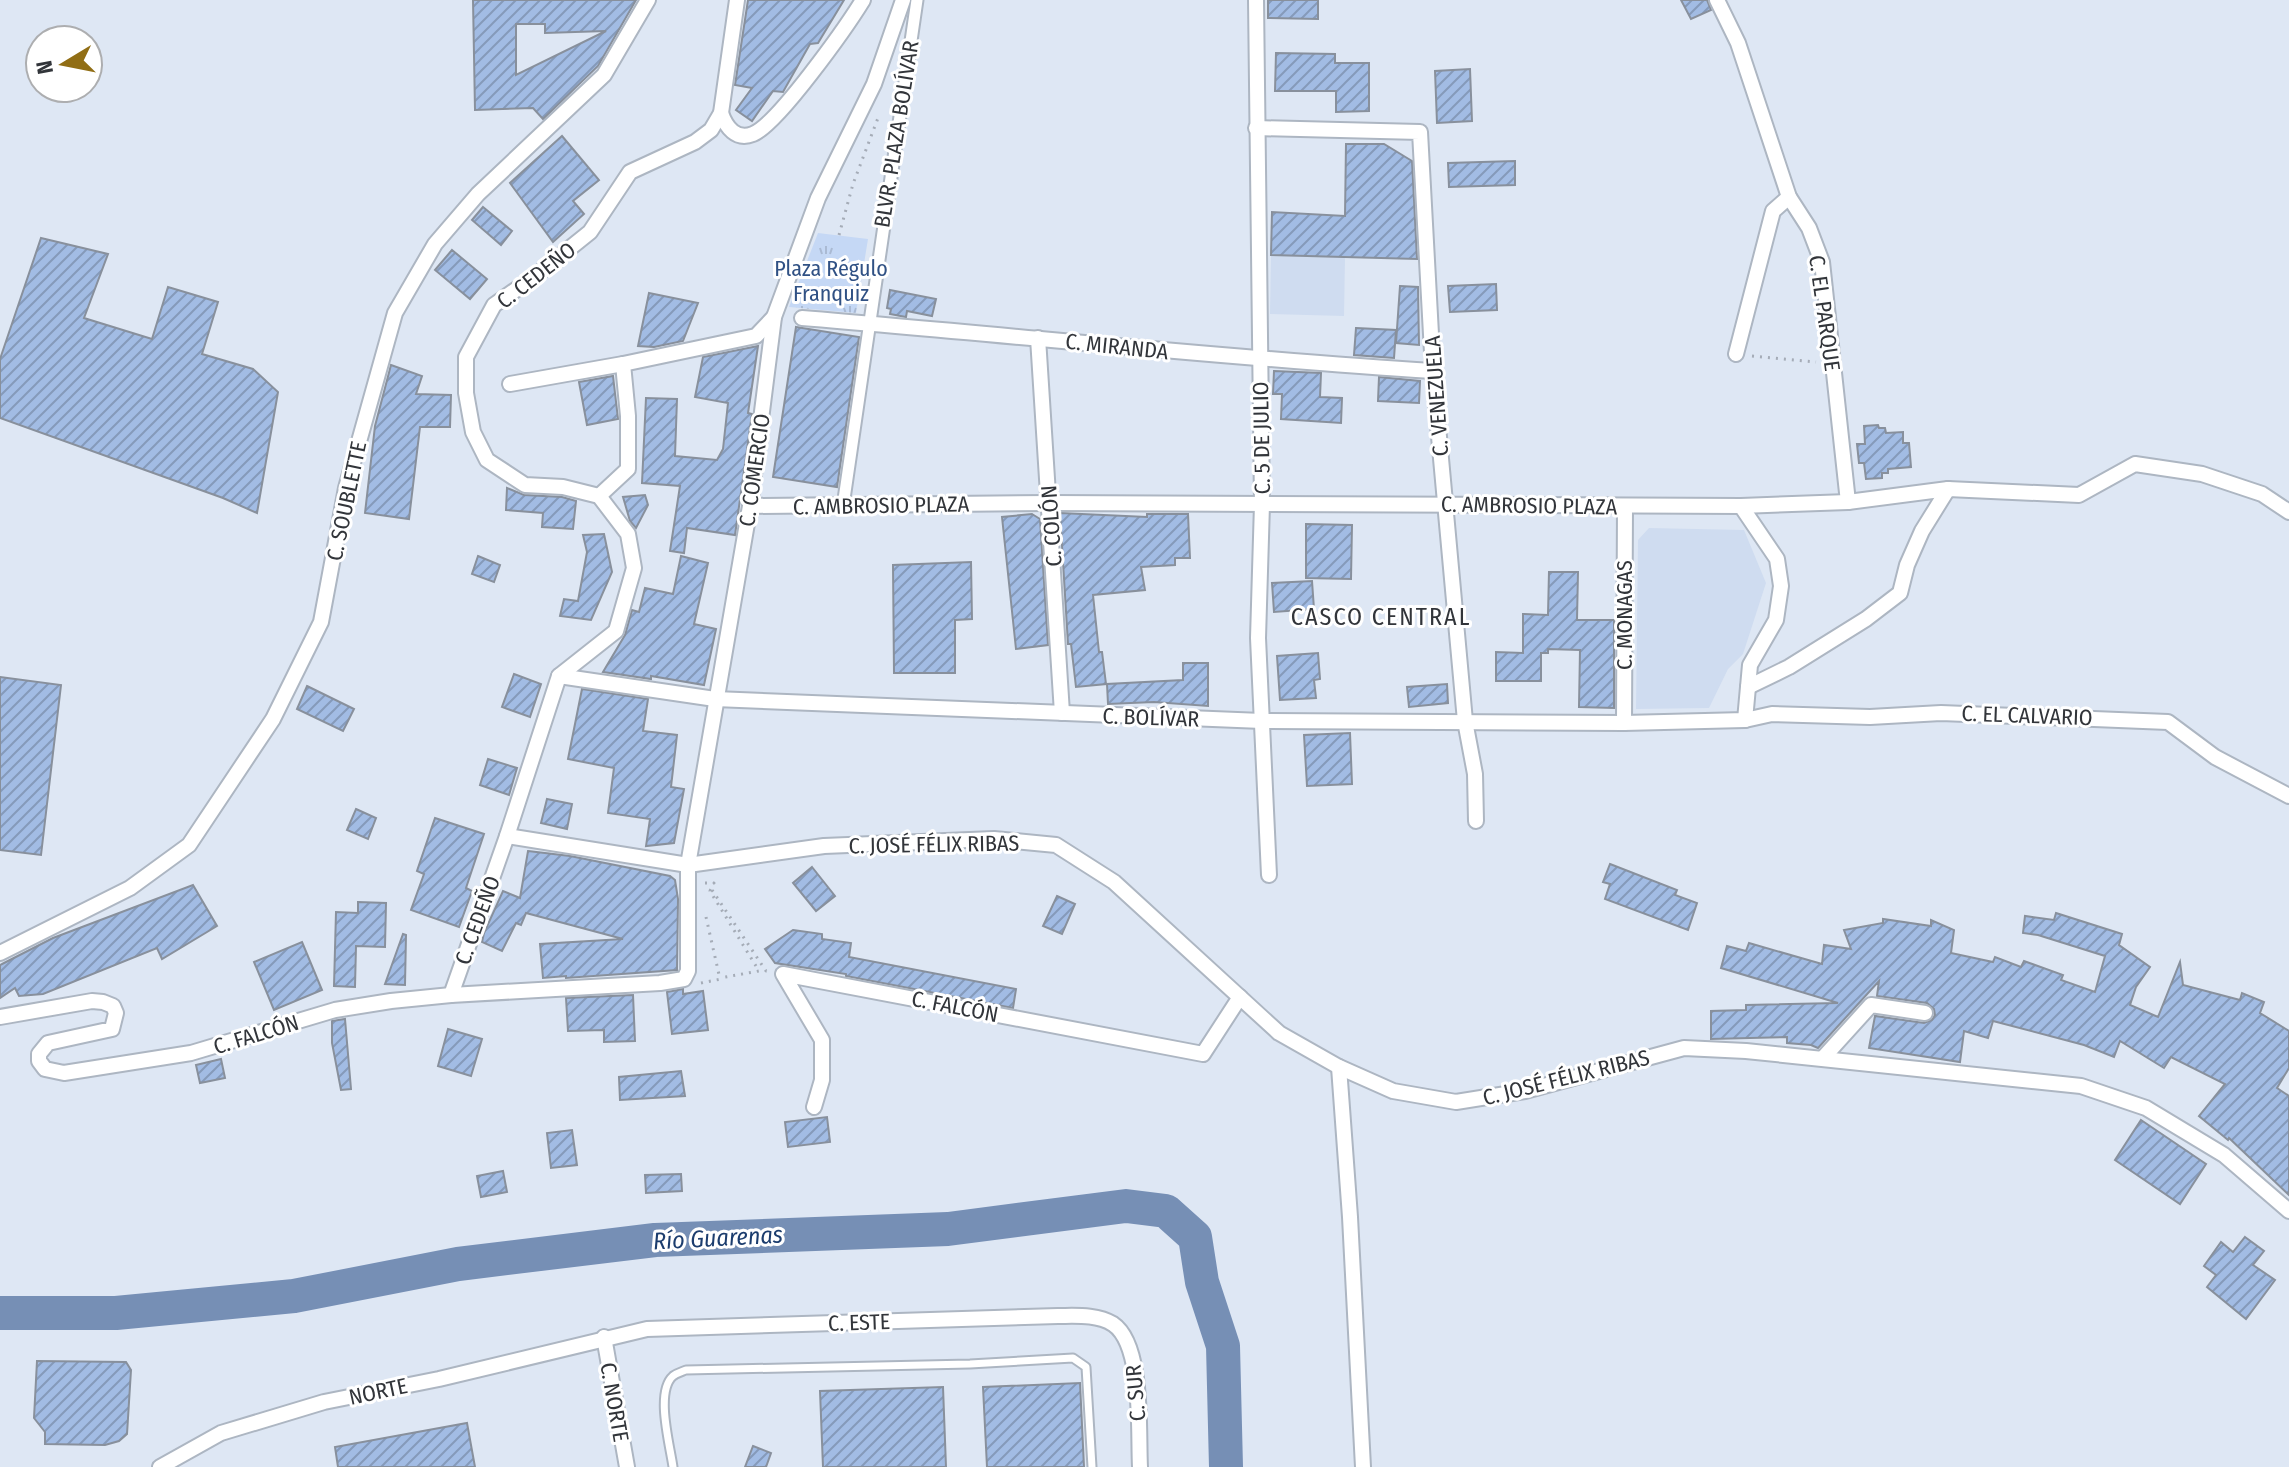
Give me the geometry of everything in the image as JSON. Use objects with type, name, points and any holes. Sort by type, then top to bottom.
[{"type":"street","name":"C. SOUBLETTE","points":[[0,953],[130,888],[189,845],[273,719],[321,622],[346,488],[395,313],[435,244],[478,194],[604,75],[648,0]]},
{"type":"street","points":[[737,0],[721,113],[730,130],[738,135],[752,134],[767,123],[828,50],[863,0]]},
{"type":"street","name":"C. COMERCIO","points":[[684,979],[688,971],[688,865],[750,506],[774,317],[818,198],[874,84],[903,0]]},
{"type":"street","name":"BLVR. PLAZA BOLÍVAR","points":[[843,506],[867,323],[917,0]]},
{"type":"street","name":"C. 5 DE JULIO","points":[[1256,0],[1262,504],[1258,638],[1269,875]]},
{"type":"street","name":"C. EL PARQUE","points":[[1717,0],[1738,43],[1789,197],[1809,228],[1822,262],[1848,502]]},
{"type":"street","name":"C. CEDEÑO","points":[[599,496],[563,487],[525,485],[487,460],[473,432],[466,393],[466,357],[494,305],[590,232],[630,172],[695,142],[711,130],[721,113]]},
{"type":"street","name":"C. VENEZUELA","points":[[1256,128],[1420,132],[1433,371],[1465,721],[1475,774],[1476,821]]},
{"type":"street","points":[[1736,354],[1773,211],[1789,197]]},
{"type":"street","points":[[510,384],[756,336],[774,317]]},
{"type":"street","name":"C. MIRANDA","points":[[802,318],[1259,360],[1433,371]]},
{"type":"street","name":"C. COLÓN","points":[[1038,338],[1062,713]]},
{"type":"street","points":[[559,676],[616,631],[634,568],[628,534],[599,496],[628,469],[628,416],[623,364]]},
{"type":"street","name":"C. AMBROSIO PLAZA","points":[[750,506],[1050,503],[1741,506],[1848,502],[1948,489],[2079,495],[2135,464],[2202,474],[2262,494],[2289,512]]},
{"type":"street","points":[[1748,687],[1789,667],[1866,619],[1900,593],[1907,565],[1922,531],[1948,489]]},
{"type":"street","points":[[1741,506],[1777,559],[1781,586],[1776,620],[1750,665],[1745,720]]},
{"type":"street","name":"C. MONAGAS","points":[[1624,723],[1625,507]]},
{"type":"street","name":"C. CEDEÑO","points":[[451,995],[559,676]]},
{"type":"street","name":"C. BOLÍVAR","points":[[559,676],[715,699],[1262,721],[1624,723],[1745,720]]},
{"type":"street","name":"C. EL CALVARIO","points":[[1745,720],[1772,714],[1870,717],[1941,713],[2168,722],[2215,757],[2289,796]]},
{"type":"street","name":"C. JOSÉ FÉLIX RIBAS","points":[[507,836],[688,865],[824,846],[994,839],[1056,845],[1114,882],[1279,1033],[1339,1067],[1393,1091],[1456,1102],[1525,1091],[1684,1048],[1823,1058],[2081,1086],[2146,1108],[2224,1155],[2289,1211]]},
{"type":"street","points":[[783,974],[822,1040],[822,1080],[814,1107]]},
{"type":"street","name":"C. FALCÓN","points":[[783,974],[1203,1054],[1240,997]]},
{"type":"street","name":"C. FALCÓN","points":[[0,1017],[92,1001],[113,1006],[116,1013],[112,1029],[48,1043],[43,1047],[39,1061],[45,1069],[64,1073],[191,1053],[335,1010],[451,995],[684,979]]},
{"type":"street","points":[[1823,1058],[1871,1005],[1925,1013]]},
{"type":"street","points":[[1339,1067],[1363,1467]]},
{"type":"street","name":"C. ESTE","points":[[604,1337],[647,1329],[1058,1316],[1089,1316],[1113,1324]]},
{"type":"street","name":"C. SUR","points":[[1113,1324],[1127,1343],[1134,1360],[1140,1467]]},
{"type":"street","name":"NORTE","points":[[160,1467],[221,1433],[324,1402],[439,1379],[604,1337]]},
{"type":"street","name":"C. NORTE","points":[[604,1337],[627,1467]]},
{"type":"lane","points":[[673,1467],[663,1401],[673,1376],[686,1370],[970,1364],[1073,1358],[1086,1367],[1090,1388],[1092,1467]]},
{"type":"path","points":[[839,235],[853,184],[879,114]]},
{"type":"path","points":[[1736,354],[1832,364]]},
{"type":"path","points":[[684,979],[689,985],[759,971],[712,890],[766,971]]},
{"type":"path","points":[[703,937],[703,907],[720,979]]},
{"type":"path","points":[[720,979],[766,971],[783,974]]},
{"type":"shaded area","points":[[1271,255],[1345,257],[1344,316],[1270,314]]},
{"type":"shaded area","points":[[1649,528],[1744,530],[1766,583],[1743,654],[1728,669],[1709,708],[1636,709],[1638,540]]},
{"type":"green space","name":"Plaza Régulo Franquiz","points":[[818,233],[868,239],[856,313],[789,307]]},
{"type":"building","points":[[473,0],[636,0],[598,66],[543,119],[533,108],[475,110]],"holes":[[[516,24],[545,24],[545,33],[606,31],[516,75]]]},
{"type":"building","points":[[748,0],[844,0],[818,43],[810,44],[783,92],[773,91],[752,121],[736,110],[752,88],[735,85]]},
{"type":"building","points":[[1268,0],[1318,0],[1318,19],[1268,18]]},
{"type":"building","points":[[1681,0],[1707,0],[1711,10],[1691,19]]},
{"type":"building","points":[[1276,53],[1335,54],[1335,63],[1369,63],[1369,111],[1336,112],[1336,91],[1275,91]]},
{"type":"building","points":[[1470,69],[1472,121],[1437,123],[1435,71]]},
{"type":"building","points":[[562,136],[599,180],[573,201],[584,214],[553,242],[510,183]]},
{"type":"building","points":[[1346,144],[1384,144],[1412,161],[1417,259],[1271,255],[1272,212],[1345,216]]},
{"type":"building","points":[[1515,161],[1515,185],[1449,187],[1448,163]]},
{"type":"building","points":[[483,207],[512,231],[501,245],[472,220]]},
{"type":"building","points":[[41,238],[108,254],[84,318],[152,339],[168,287],[218,302],[202,354],[253,369],[278,392],[257,513],[0,418],[0,359]]},
{"type":"building","points":[[452,250],[487,279],[470,299],[435,270]]},
{"type":"building","points":[[1496,284],[1497,310],[1450,312],[1448,286]]},
{"type":"building","points":[[1400,286],[1418,287],[1419,345],[1396,343]]},
{"type":"building","points":[[890,290],[936,299],[932,316],[907,311],[906,317],[890,314],[891,309],[887,308]]},
{"type":"building","points":[[649,293],[698,303],[683,341],[654,347],[638,346]]},
{"type":"building","points":[[796,327],[859,337],[837,487],[773,477]]},
{"type":"building","points":[[1356,328],[1396,330],[1394,358],[1354,355]]},
{"type":"building","points":[[758,346],[735,535],[687,528],[684,553],[670,551],[680,486],[642,483],[646,398],[677,399],[675,456],[717,460],[723,449],[728,403],[695,397],[703,357]]},
{"type":"building","points":[[391,365],[422,376],[416,394],[451,395],[450,427],[420,427],[409,519],[365,513],[375,426]]},
{"type":"building","points":[[1274,371],[1321,373],[1320,397],[1342,398],[1341,423],[1281,419],[1282,394],[1273,394]]},
{"type":"building","points":[[613,376],[618,419],[587,425],[579,382]]},
{"type":"building","points":[[1379,377],[1420,381],[1419,403],[1378,401]]},
{"type":"building","points":[[1864,426],[1885,428],[1886,433],[1903,432],[1903,443],[1909,443],[1911,467],[1888,469],[1888,473],[1882,473],[1882,478],[1866,479],[1864,463],[1859,463],[1857,444],[1865,444]]},
{"type":"building","points":[[507,488],[524,495],[576,501],[573,529],[542,527],[543,513],[506,510]]},
{"type":"building","points":[[645,495],[648,505],[636,528],[630,521],[623,497]]},
{"type":"building","points":[[1060,513],[1147,517],[1147,514],[1188,514],[1190,558],[1175,558],[1175,565],[1141,567],[1145,590],[1093,595],[1106,684],[1076,687],[1071,644],[1068,644]]},
{"type":"building","points":[[1032,514],[1040,519],[1048,645],[1016,649],[1002,517]]},
{"type":"building","points":[[1306,524],[1352,525],[1351,579],[1306,578]]},
{"type":"building","points":[[604,534],[612,572],[591,620],[560,616],[564,599],[578,601],[587,552],[583,535]]},
{"type":"building","points":[[478,556],[500,565],[494,582],[472,574]]},
{"type":"building","points":[[681,556],[708,563],[694,624],[716,629],[704,685],[603,672],[625,635],[632,610],[639,612],[645,588],[673,594]]},
{"type":"building","points":[[971,562],[972,619],[955,620],[955,673],[894,673],[893,565]]},
{"type":"building","points":[[1549,572],[1578,572],[1577,620],[1614,620],[1614,708],[1579,707],[1580,650],[1548,649],[1548,653],[1541,653],[1541,681],[1496,681],[1496,652],[1523,653],[1523,614],[1548,615]]},
{"type":"building","points":[[1312,581],[1314,609],[1274,612],[1272,583]]},
{"type":"building","points":[[1318,653],[1320,679],[1314,680],[1316,698],[1280,700],[1277,656]]},
{"type":"building","points":[[1183,663],[1208,663],[1208,706],[1154,702],[1108,704],[1107,684],[1183,680]]},
{"type":"building","points":[[514,674],[541,684],[530,717],[502,707]]},
{"type":"building","points":[[0,677],[61,685],[41,855],[0,850]]},
{"type":"building","points":[[1447,684],[1448,703],[1409,707],[1407,687]]},
{"type":"building","points":[[307,686],[354,709],[343,731],[297,709]]},
{"type":"building","points":[[582,689],[648,699],[643,731],[677,735],[671,787],[684,789],[674,843],[646,846],[650,819],[608,813],[614,768],[568,759]]},
{"type":"building","points":[[1350,733],[1352,784],[1307,786],[1304,735]]},
{"type":"building","points":[[488,759],[517,768],[509,795],[480,785]]},
{"type":"building","points":[[547,799],[572,804],[567,829],[541,823]]},
{"type":"building","points":[[356,809],[376,818],[368,839],[347,830]]},
{"type":"building","points":[[435,818],[484,834],[466,888],[472,891],[459,927],[411,910],[424,874],[417,871]]},
{"type":"building","points":[[528,851],[670,876],[675,880],[678,899],[677,970],[543,978],[540,944],[623,939],[526,913],[521,925],[516,923],[502,951],[482,942],[503,891],[520,898]]},
{"type":"building","points":[[1610,864],[1677,890],[1675,895],[1697,903],[1688,930],[1605,899],[1610,884],[1603,882]]},
{"type":"building","points":[[812,867],[835,896],[816,911],[793,883]]},
{"type":"building","points":[[193,885],[217,926],[162,959],[157,948],[43,994],[19,996],[15,988],[0,998],[0,965],[53,938]]},
{"type":"building","points":[[1057,896],[1075,904],[1062,934],[1043,926]]},
{"type":"building","points":[[358,902],[386,903],[385,947],[356,946],[355,987],[334,986],[336,912],[358,913]]},
{"type":"building","points":[[2056,913],[2122,934],[2119,945],[2150,967],[2136,987],[2130,1005],[2158,1017],[2180,962],[2183,985],[2240,1000],[2242,993],[2264,1002],[2260,1013],[2289,1031],[2289,1068],[2277,1088],[2289,1096],[2289,1195],[2229,1138],[2199,1116],[2225,1084],[2171,1057],[2164,1068],[2120,1041],[2114,1057],[2084,1045],[1993,1021],[1988,1038],[1964,1031],[1960,1062],[1869,1048],[1875,1016],[1924,1023],[1935,1015],[1934,1009],[1927,1003],[1877,996],[1879,981],[1818,1048],[1787,1043],[1787,1037],[1711,1039],[1711,1011],[1746,1010],[1746,1005],[1838,1003],[1721,968],[1727,946],[1746,951],[1749,943],[1822,964],[1824,945],[1851,949],[1844,930],[1883,923],[1883,919],[1931,926],[1931,920],[1954,930],[1951,953],[1993,962],[1995,957],[2021,967],[2024,961],[2063,975],[2061,980],[2095,992],[2105,956],[2023,933],[2025,916],[2054,920]]},
{"type":"building","points":[[793,930],[822,934],[822,939],[851,943],[849,957],[1016,989],[1013,1008],[775,963],[765,949]]},
{"type":"building","points":[[403,934],[406,935],[405,985],[385,984]]},
{"type":"building","points":[[302,942],[322,990],[274,1010],[254,962]]},
{"type":"building","points":[[683,989],[683,994],[703,991],[708,1030],[672,1034],[667,992]]},
{"type":"building","points":[[633,995],[635,1041],[604,1042],[604,1030],[568,1031],[566,998]]},
{"type":"building","points":[[345,1019],[351,1089],[341,1090],[332,1043],[332,1021]]},
{"type":"building","points":[[448,1029],[482,1039],[471,1076],[438,1066]]},
{"type":"building","points":[[221,1059],[225,1078],[200,1083],[196,1065]]},
{"type":"building","points":[[681,1071],[685,1096],[620,1100],[619,1077]]},
{"type":"building","points":[[827,1117],[830,1142],[788,1147],[785,1122]]},
{"type":"building","points":[[2141,1120],[2206,1164],[2180,1204],[2115,1160]]},
{"type":"building","points":[[572,1130],[577,1165],[551,1168],[547,1133]]},
{"type":"building","points":[[503,1171],[507,1192],[481,1197],[477,1176]]},
{"type":"building","points":[[681,1174],[682,1191],[646,1193],[645,1175]]},
{"type":"building","points":[[2245,1237],[2264,1251],[2253,1265],[2275,1280],[2246,1319],[2207,1287],[2216,1275],[2204,1266],[2221,1242],[2233,1252]]},
{"type":"building","points":[[37,1361],[126,1362],[131,1370],[127,1434],[119,1441],[105,1445],[45,1444],[45,1432],[34,1418]]},
{"type":"building","points":[[1080,1383],[1084,1467],[987,1467],[983,1387]]},
{"type":"building","points":[[943,1387],[946,1467],[823,1467],[820,1391]]},
{"type":"building","points":[[467,1423],[475,1467],[338,1467],[335,1447]]},
{"type":"building","points":[[753,1446],[771,1453],[766,1467],[745,1467]]},
{"type":"waterway","name":"Río Guarenas","points":[[0,1313],[116,1313],[294,1296],[458,1264],[655,1240],[948,1229],[1126,1206],[1166,1211],[1195,1237],[1202,1282],[1223,1346],[1226,1467]]},
{"type":"district","name":"CASCO CENTRAL","points":[[1381,617]]}]
